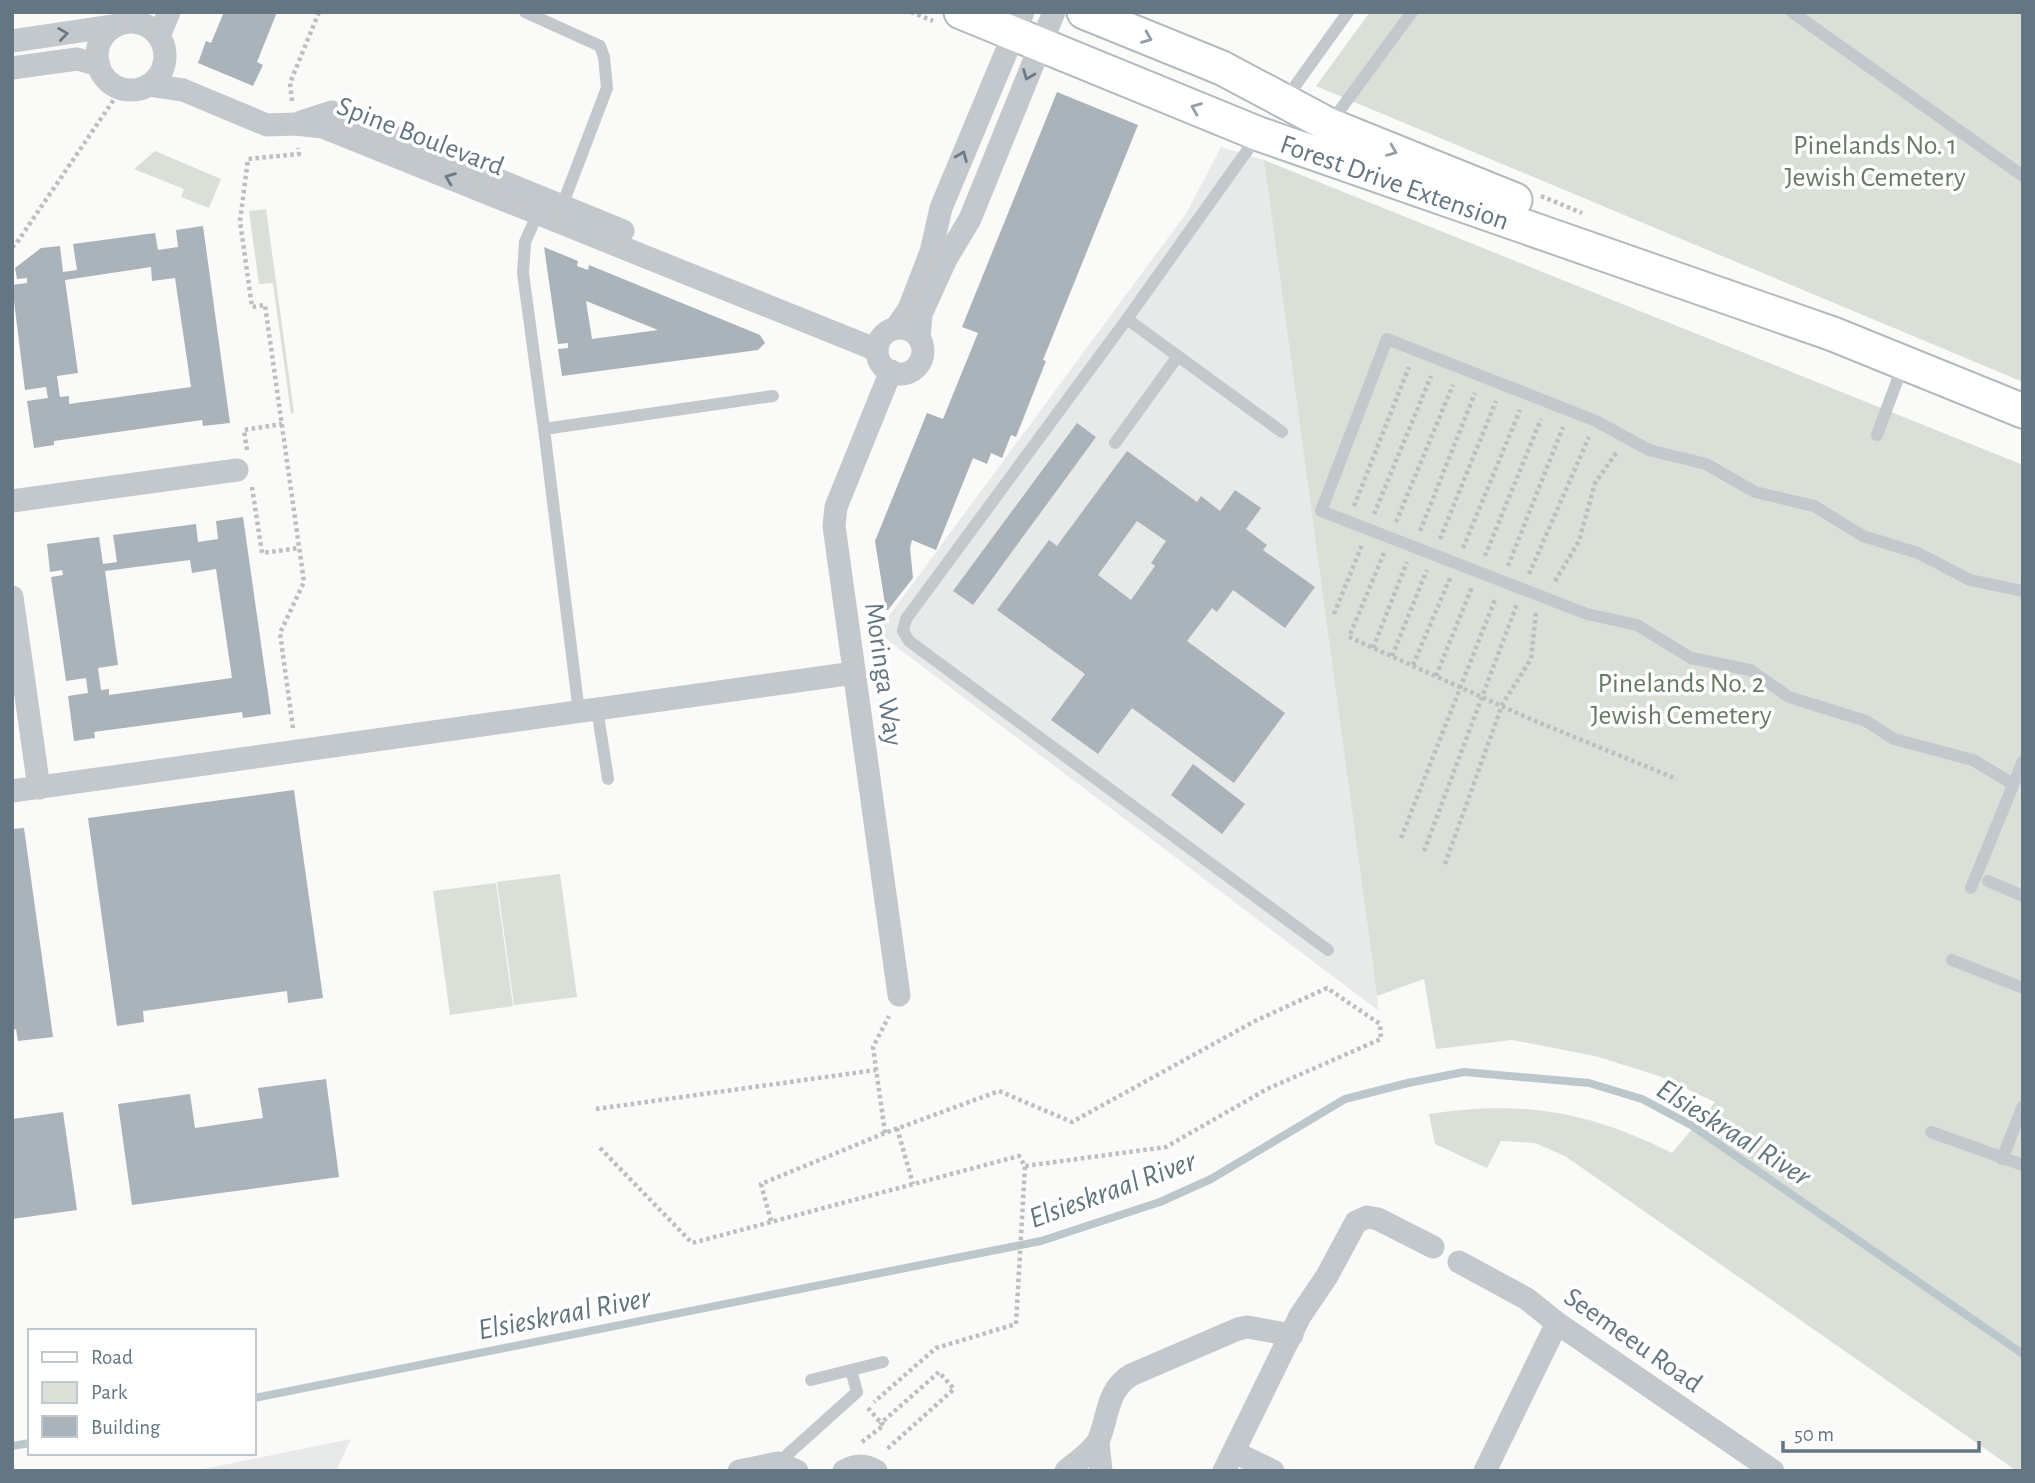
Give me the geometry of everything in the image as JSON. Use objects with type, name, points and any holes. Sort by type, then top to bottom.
[{"type":"street","points":[[159,36],[169,12]]},
{"type":"street","name":"Forest Drive Extension","points":[[961,12],[1026,31],[1259,134],[1833,334],[2023,411]]},
{"type":"street","points":[[1026,31],[970,219],[946,258],[921,314],[919,338],[922,357],[915,368],[903,373],[891,372],[879,360],[885,338],[909,309],[931,252],[941,208],[1026,31],[1054,12]]},
{"type":"street","name":"Forest Drive Extension","points":[[1084,12],[1222,68],[1329,125],[1661,260],[1833,334]]},
{"type":"street","points":[[125,20],[101,39],[97,57],[103,75],[121,89],[140,89],[156,79],[165,63]]},
{"type":"street","points":[[12,41],[125,20],[146,25],[164,44],[165,63],[183,90]]},
{"type":"street","points":[[12,68],[77,59],[99,65]]},
{"type":"street","points":[[149,85],[183,90],[267,125],[295,124]]},
{"type":"street","name":"Spine Boulevard","points":[[295,124],[332,112],[885,338]]},
{"type":"street","name":"Spine Boulevard","points":[[295,124],[323,127],[538,214],[885,338]]},
{"type":"street","points":[[885,338],[909,330],[919,338]]},
{"type":"street","name":"Moringa Way","points":[[891,372],[834,516],[834,526],[899,995]]},
{"type":"street","points":[[12,501],[243,469]]},
{"type":"street","points":[[12,597],[38,788]]},
{"type":"street","points":[[12,791],[855,673]]},
{"type":"street","points":[[1273,1471],[1229,1461],[1300,1316],[1327,1276],[1352,1228],[1362,1219],[1378,1219],[1433,1247]]},
{"type":"street","name":"Seemeeu Road","points":[[1459,1262],[1527,1299],[1557,1323],[1773,1471]]},
{"type":"street","points":[[1485,1471],[1557,1323]]},
{"type":"street","points":[[1101,1471],[1098,1443],[1111,1396],[1116,1387],[1131,1375],[1238,1329],[1247,1327],[1292,1335]]},
{"type":"street","points":[[1066,1471],[1098,1443]]},
{"type":"street","points":[[844,1471],[855,1466],[879,1462]]},
{"type":"street","points":[[738,1471],[787,1467]]},
{"type":"lane","points":[[525,12],[600,46],[604,57],[607,88],[562,206],[538,214],[525,242],[523,273],[544,429],[588,710],[608,779]]},
{"type":"lane","points":[[1284,101],[1348,12]]},
{"type":"lane","points":[[1329,125],[1412,12]]},
{"type":"lane","points":[[1793,12],[2023,176]]},
{"type":"lane","points":[[1259,134],[1127,319],[906,619],[904,631],[909,641],[1328,950]]},
{"type":"lane","points":[[1127,319],[1282,432]]},
{"type":"lane","points":[[2013,784],[1973,760],[1894,739],[1866,720],[1789,697],[1750,670],[1691,658],[1637,625],[1587,614],[1321,511],[1387,339],[1597,421],[1649,450],[1706,464],[1755,492],[1814,506],[1863,536],[1918,553],[1970,580],[2023,591]]},
{"type":"lane","points":[[1115,443],[1178,356]]},
{"type":"lane","points":[[1877,435],[1904,361]]},
{"type":"lane","points":[[544,429],[773,396]]},
{"type":"lane","points":[[1971,888],[2023,761]]},
{"type":"lane","points":[[1988,881],[2023,896]]},
{"type":"lane","points":[[1952,960],[2023,988]]},
{"type":"lane","points":[[2002,1159],[2023,1106]]},
{"type":"lane","points":[[1931,1132],[2023,1165]]},
{"type":"lane","points":[[811,1380],[883,1363]]},
{"type":"lane","points":[[787,1467],[857,1392],[851,1370]]},
{"type":"path","points":[[12,247],[121,89]]},
{"type":"path","points":[[248,159],[240,221],[252,307],[265,305],[304,582],[280,633],[297,753]]},
{"type":"path","points":[[1536,194],[1585,214]]},
{"type":"path","points":[[1348,521],[1415,350]]},
{"type":"path","points":[[1334,614],[1438,359]]},
{"type":"path","points":[[1460,368],[1349,637],[1677,779]]},
{"type":"path","points":[[1373,648],[1481,376]]},
{"type":"path","points":[[1392,656],[1503,384]]},
{"type":"path","points":[[1413,666],[1527,394]]},
{"type":"path","points":[[1436,676],[1548,402]]},
{"type":"path","points":[[1401,838],[1569,410]]},
{"type":"path","points":[[1424,851],[1523,589],[1597,421]]},
{"type":"path","points":[[282,424],[244,430],[243,469],[262,553],[299,548]]},
{"type":"path","points":[[1445,864],[1502,705],[1531,659],[1536,614],[1579,541],[1595,483],[1627,437]]},
{"type":"path","points":[[771,1221],[761,1184],[897,1128],[999,1091],[1072,1122],[1255,1021],[1327,988],[1380,1024],[1381,1039],[1267,1089],[1166,1147],[1025,1169]]},
{"type":"path","points":[[885,1133],[873,1047],[899,995]]},
{"type":"path","points":[[596,1109],[876,1070]]},
{"type":"path","points":[[897,1128],[913,1184]]},
{"type":"path","points":[[600,1148],[692,1243],[1019,1156],[1025,1169],[1016,1324],[936,1348],[868,1407],[884,1425],[867,1439]]},
{"type":"path","points":[[879,1462],[954,1389],[939,1372],[881,1423]]},
{"type":"shaded area","points":[[1221,147],[1264,160],[1379,1011],[877,632],[1187,212]]},
{"type":"shaded area","points":[[351,1439],[336,1471],[194,1471]]},
{"type":"green space","name":"Pinelands No. 1 Jewish Cemetery","points":[[1370,12],[2023,12],[2023,382],[1316,86]]},
{"type":"green space","points":[[155,151],[221,179],[209,208],[181,197],[184,189],[134,169]]},
{"type":"green space","name":"Pinelands No. 2 Jewish Cemetery","points":[[1264,160],[2023,465],[2023,1471],[2017,1471],[1565,1156],[1535,1143],[1501,1141],[1487,1168],[1435,1144],[1429,1114],[1494,1108],[1525,1109],[1554,1112],[1612,1127],[1672,1153],[1715,1102],[1659,1076],[1595,1056],[1512,1040],[1436,1049],[1424,979],[1377,996]]},
{"type":"green space","points":[[266,209],[294,413],[291,414],[273,283],[259,284],[249,211]]},
{"type":"green space","points":[[560,874],[577,997],[514,1005],[497,882]]},
{"type":"green space","points":[[496,883],[513,1006],[450,1015],[433,891]]},
{"type":"building","points":[[224,12],[277,12],[257,62],[263,65],[253,86],[198,63],[206,41],[211,43]]},
{"type":"building","points":[[1057,92],[1138,125],[1043,360],[1046,361],[1016,437],[1011,435],[1002,458],[991,453],[987,464],[973,458],[936,550],[912,540],[910,548],[913,578],[886,610],[875,541],[927,413],[943,419],[978,333],[962,327]]},
{"type":"building","points":[[203,226],[230,423],[203,426],[202,420],[54,441],[54,445],[34,448],[27,401],[48,398],[46,387],[25,390],[12,285],[27,283],[27,278],[17,279],[15,268],[41,248],[60,246],[63,272],[77,270],[73,244],[155,233],[158,250],[178,247],[176,230]],"holes":[[[151,267],[152,281],[175,278],[191,387],[69,404],[69,396],[60,397],[57,376],[78,373],[65,280]]]},
{"type":"building","points":[[544,247],[578,261],[577,266],[588,270],[589,265],[760,335],[765,343],[758,350],[562,376],[558,349],[568,348],[568,343],[558,344]],"holes":[[[586,301],[658,330],[592,339]]]},
{"type":"building","points":[[1077,423],[1096,437],[973,605],[953,591]]},
{"type":"building","points":[[1127,451],[1197,502],[1201,496],[1220,511],[1235,490],[1261,508],[1246,529],[1267,545],[1263,550],[1315,587],[1285,628],[1233,590],[1217,612],[1212,608],[1187,641],[1285,713],[1234,783],[1132,708],[1098,754],[1051,720],[1085,674],[997,610],[1049,540],[1057,546]],"holes":[[[1137,521],[1166,541],[1151,563],[1155,566],[1131,600],[1098,575]]]},
{"type":"building","points":[[243,517],[271,714],[243,718],[242,712],[94,732],[95,738],[74,741],[68,696],[88,693],[86,678],[66,681],[51,577],[63,575],[62,570],[50,572],[47,544],[99,537],[103,564],[117,562],[113,535],[196,524],[198,542],[218,539],[216,521]],"holes":[[[190,560],[192,573],[216,569],[232,678],[109,695],[109,689],[101,690],[98,668],[118,665],[105,571]]]},
{"type":"building","points":[[1193,764],[1245,804],[1222,834],[1171,795]]},
{"type":"building","points":[[294,790],[323,998],[288,1003],[287,991],[143,1011],[144,1022],[117,1026],[88,818]]},
{"type":"building","points":[[24,828],[53,1037],[18,1041],[16,1029],[12,1030],[12,829]]},
{"type":"building","points":[[326,1079],[339,1177],[132,1205],[118,1104],[190,1094],[195,1128],[263,1118],[258,1088]]},
{"type":"building","points":[[63,1112],[77,1210],[12,1219],[12,1119]]},
{"type":"waterway","name":"Elsieskraal River","points":[[256,1398],[1041,1241],[1160,1202],[1211,1179],[1345,1099],[1464,1072],[1589,1083],[1642,1099],[1691,1125],[2023,1354]]},
{"type":"waterway","name":"Elsieskraal River","points":[[12,1446],[28,1443]]}]
